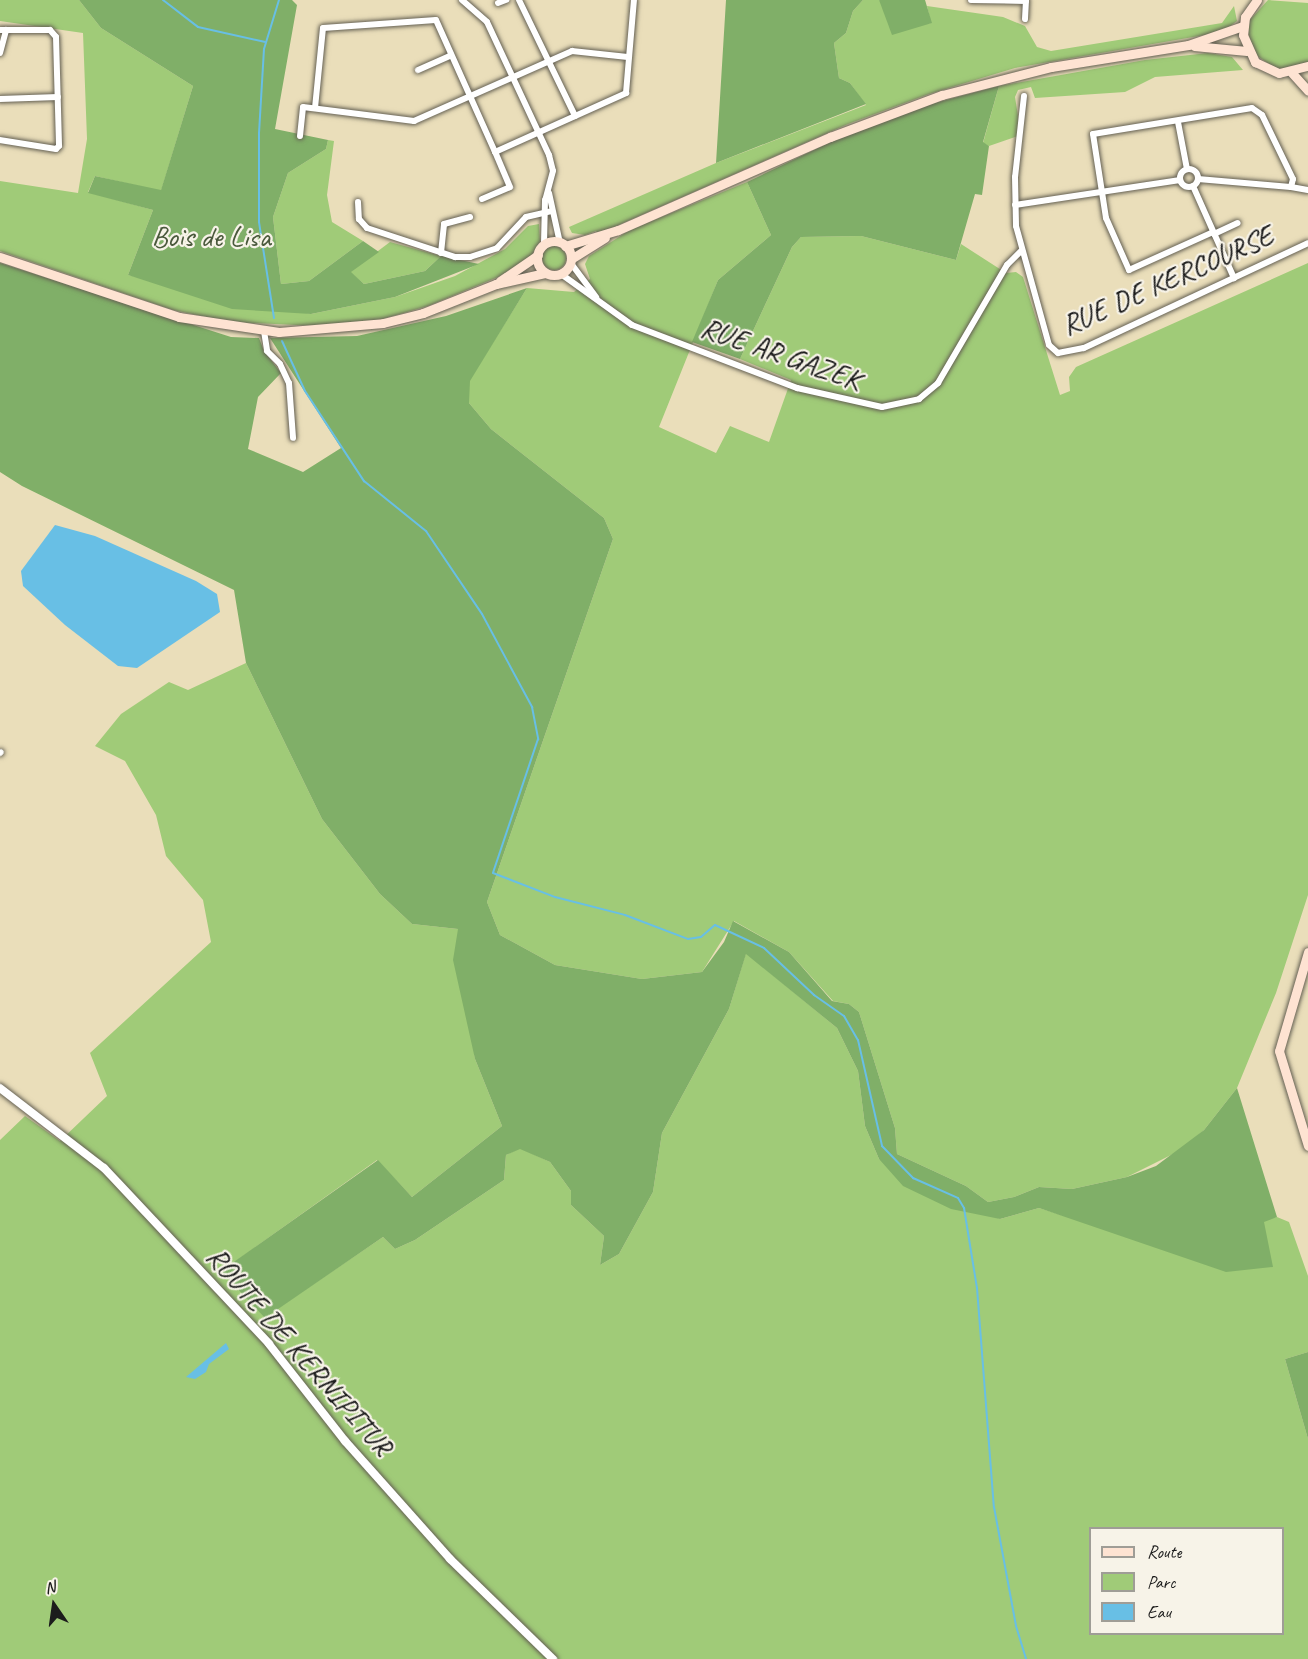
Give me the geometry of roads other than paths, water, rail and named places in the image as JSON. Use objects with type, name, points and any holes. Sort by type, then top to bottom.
[{"type":"main road","points":[[1257,0],[1243,26],[1247,51],[1266,69],[1292,73],[1308,66]]},
{"type":"main road","points":[[0,257],[179,317],[264,331],[316,331],[383,323],[423,313],[496,284],[545,273],[561,274],[571,260],[618,230],[830,137],[942,94],[1051,67],[1188,45],[1243,26]]},
{"type":"main road","points":[[1188,45],[1247,51]]},
{"type":"main road","points":[[1292,73],[1308,92]]},
{"type":"main road","points":[[496,284],[538,255],[544,245],[563,244],[618,230]]},
{"type":"main road","points":[[563,244],[571,260]]},
{"type":"main road","points":[[538,255],[545,273]]},
{"type":"main road","points":[[1308,952],[1279,1051],[1308,1146]]},
{"type":"street","points":[[462,0],[487,22],[515,76],[553,168],[548,189],[544,245]]},
{"type":"street","points":[[498,3],[506,0]]},
{"type":"street","points":[[519,0],[575,116]]},
{"type":"street","points":[[495,152],[626,93],[634,0]]},
{"type":"street","points":[[971,0],[1026,1],[1025,19]]},
{"type":"street","points":[[315,108],[323,28],[435,20],[510,187],[482,200]]},
{"type":"street","points":[[0,53],[3,30],[50,30],[56,37],[59,146],[56,149],[0,140]]},
{"type":"street","points":[[300,136],[303,107],[414,121],[572,51],[628,57]]},
{"type":"street","points":[[418,70],[451,55]]},
{"type":"street","name":"RUE DE KERCOURSE","points":[[1024,96],[1015,205],[1021,251],[1049,345],[1058,353],[1084,348],[1308,243]]},
{"type":"street","points":[[0,99],[58,97]]},
{"type":"street","points":[[1238,222],[1129,270],[1106,218],[1093,134],[1258,110],[1293,179],[1291,187]]},
{"type":"street","points":[[1015,205],[1180,180],[1187,169],[1178,122]]},
{"type":"street","points":[[1187,169],[1193,170],[1198,179]]},
{"type":"street","points":[[1198,179],[1308,190]]},
{"type":"street","points":[[1193,186],[1198,179]]},
{"type":"street","points":[[1180,180],[1184,185],[1193,186]]},
{"type":"street","points":[[1193,186],[1234,278]]},
{"type":"street","points":[[358,202],[359,219],[367,228],[441,253],[470,257],[490,251],[504,243],[526,217],[548,212]]},
{"type":"street","points":[[548,212],[563,244]]},
{"type":"street","points":[[441,253],[442,227],[470,217]]},
{"type":"street","name":"RUE AR GAZEK","points":[[561,274],[632,325],[797,387],[859,405],[897,406],[919,399],[938,383],[1007,264],[1021,251]]},
{"type":"street","name":"RUE AR GAZEK","points":[[571,260],[600,302]]},
{"type":"street","points":[[264,331],[267,351],[280,364],[289,383],[293,438]]},
{"type":"street","name":"ROUTE DE KERNIPITUR","points":[[0,1088],[104,1168],[269,1344],[345,1441],[450,1559],[553,1659]]},
{"type":"water","points":[[55,525],[95,536],[196,581],[217,594],[220,612],[137,668],[118,666],[65,625],[23,586],[21,571]]},
{"type":"water","points":[[226,1343],[229,1349],[209,1364],[206,1372],[195,1379],[186,1377]]},
{"type":"waterway","points":[[163,0],[198,27],[265,42]]},
{"type":"waterway","points":[[274,318],[259,222],[259,133],[264,49],[279,0]]},
{"type":"waterway","points":[[282,341],[305,391],[364,481],[426,531],[482,614],[532,707],[538,739],[493,873],[555,897],[625,915],[688,939],[701,937],[715,925],[764,948],[814,995],[844,1016],[858,1040],[882,1146],[913,1178],[958,1198],[964,1208],[977,1288],[994,1507],[1016,1626],[1026,1659]]},
{"type":"park label","name":"Bois de Lisa","points":[[211,236]]}]
